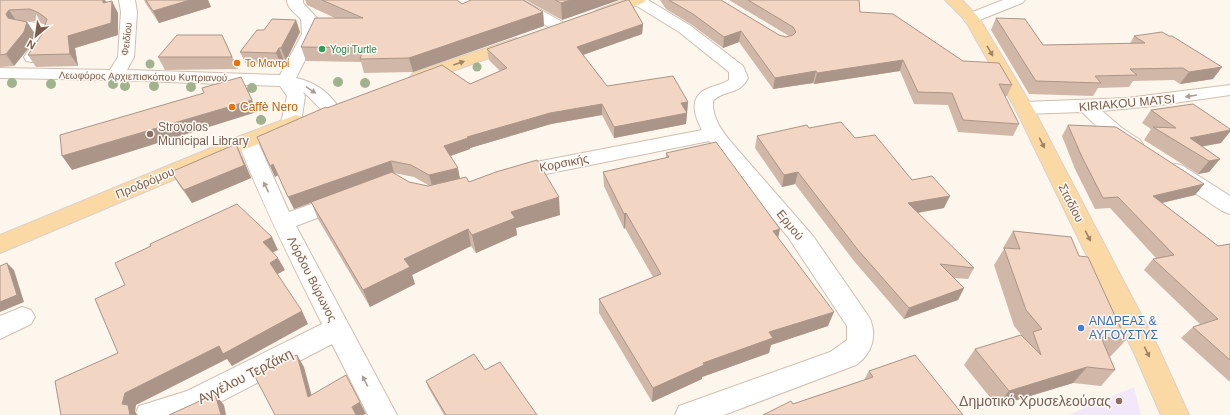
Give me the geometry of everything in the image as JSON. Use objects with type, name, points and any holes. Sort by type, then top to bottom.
[{"type":"main road","points":[[405,82],[638,0]]},
{"type":"main road","name":"Σταδίου","points":[[953,0],[971,18],[1024,108],[1177,414]]},
{"type":"main road","name":"Λεωφόρος Αρχιεπισκόπου Κυπριανού","points":[[291,123],[338,106]]},
{"type":"main road","name":"Προδρόμου","points":[[0,244],[291,123]]},
{"type":"street","name":"Φειδίου","points":[[115,75],[126,56],[129,12],[127,0]]},
{"type":"street","points":[[291,123],[296,96],[286,81],[310,34],[309,18],[295,4],[295,0]]},
{"type":"street","points":[[512,0],[574,22]]},
{"type":"street","name":"Ερμού","points":[[638,0],[685,29],[739,74],[739,79],[736,84],[712,92],[703,102],[703,108],[714,134],[797,232],[860,324],[862,335],[859,346],[846,357],[689,415]]},
{"type":"street","points":[[971,18],[1018,0]]},
{"type":"street","points":[[20,74],[41,45],[45,32],[38,27],[23,26]]},
{"type":"street","name":"Λεωφόρος Αρχιεπισκόπου Κυπριανού","points":[[0,73],[115,75],[286,81],[300,83],[338,106]]},
{"type":"street","name":"KIRIAKOU MATSI","points":[[1024,108],[1088,107],[1171,99],[1230,90]]},
{"type":"street","points":[[1088,107],[1115,132],[1230,206]]},
{"type":"street","name":"Κορσικής","points":[[491,180],[536,169],[714,134]]},
{"type":"street","name":"Λόρδου Βύρωνος","points":[[247,140],[264,181],[284,222],[383,415]]},
{"type":"street","points":[[284,222],[362,193]]},
{"type":"street","name":"Αγγέλου Τερζάκη","points":[[149,415],[193,402],[338,329]]},
{"type":"shaded area","name":"Δημοτικό Χρυσελεούσας","points":[[1134,387],[1141,415],[1068,415]]},
{"type":"building","points":[[0,0],[103,0],[103,3],[112,1],[111,23],[68,36],[70,54],[28,55],[42,34],[47,19],[30,9],[9,10],[6,14],[8,18],[27,22],[24,32],[6,54],[0,55]]},
{"type":"building","points":[[146,0],[190,0],[153,11]]},
{"type":"building","points":[[322,0],[457,0],[462,4],[471,0],[523,0],[543,12],[409,58],[360,59],[364,48],[301,47],[315,18],[363,18]]},
{"type":"building","points":[[555,0],[571,0],[561,3]]},
{"type":"building","points":[[629,0],[643,24],[577,47],[607,86],[673,76],[688,102],[681,103],[687,113],[614,127],[602,104],[550,113],[467,137],[468,138],[444,146],[458,168],[429,175],[411,165],[391,161],[288,197],[273,164],[270,166],[257,137],[326,107],[327,108],[442,65],[470,84],[507,68],[487,49]]},
{"type":"building","points":[[669,0],[721,0],[779,35],[786,37],[793,35],[796,32],[793,27],[748,0],[859,0],[860,12],[893,14],[963,61],[999,63],[1012,85],[999,84],[1019,124],[963,120],[952,93],[918,92],[903,60],[817,73],[816,71],[775,78],[741,31],[724,37],[693,14]]},
{"type":"building","points":[[996,18],[1025,19],[1043,45],[1145,43],[1134,36],[1162,32],[1172,36],[1222,67],[1189,72],[1183,68],[1130,69],[1137,75],[1095,76],[1101,83],[1036,81]]},
{"type":"building","points":[[272,19],[296,20],[281,48],[279,48],[276,53],[240,52],[257,30],[264,30]]},
{"type":"building","points":[[177,35],[222,35],[232,57],[158,57]]},
{"type":"building","points":[[241,77],[252,100],[62,156],[60,135],[204,93],[202,88]]},
{"type":"building","points":[[1193,104],[1230,129],[1190,138],[1220,159],[1209,161],[1153,127],[1176,128],[1151,110]]},
{"type":"building","points":[[841,122],[855,138],[875,135],[912,180],[932,176],[950,196],[908,203],[974,268],[940,264],[964,288],[909,308],[858,250],[798,172],[784,175],[757,136],[807,125],[809,128]]},
{"type":"building","points":[[1068,125],[1116,127],[1204,184],[1153,196],[1218,246],[1230,244],[1230,360],[1193,327],[1218,319],[1153,259],[1174,255],[1118,197],[1103,198],[1082,157]]},
{"type":"building","points":[[716,142],[780,229],[773,231],[834,312],[769,332],[773,338],[703,363],[704,365],[653,388],[599,299],[661,274],[626,213],[624,214],[603,172],[669,157],[666,153]]},
{"type":"building","points":[[236,144],[244,165],[184,190],[171,172]]},
{"type":"building","points":[[537,160],[559,197],[511,212],[515,218],[472,235],[468,229],[404,259],[410,267],[363,290],[311,202],[392,172],[409,182],[428,186],[466,177],[469,182],[496,172]]},
{"type":"building","points":[[237,204],[272,237],[263,242],[278,258],[270,263],[302,311],[223,354],[219,346],[125,393],[122,404],[128,405],[130,415],[61,415],[55,381],[118,353],[95,299],[125,285],[115,263],[151,246],[150,244]]},
{"type":"building","points":[[1013,231],[1071,237],[1079,256],[1088,257],[1126,340],[1101,337],[1115,370],[1087,367],[1009,391],[975,349],[1021,335],[1041,355],[1033,332],[1042,329],[1026,310],[1004,248],[1020,249]]},
{"type":"building","points":[[7,263],[17,295],[0,302],[0,266]]},
{"type":"building","points":[[474,354],[485,370],[500,362],[537,415],[446,415],[426,381]]},
{"type":"building","points":[[297,355],[308,397],[346,375],[360,402],[352,407],[356,415],[275,415],[253,373]]},
{"type":"building","points":[[915,355],[963,415],[763,415],[791,401],[793,404],[873,377],[869,371]]},
{"type":"building","points":[[215,394],[221,415],[169,415]]},
{"type":"place","name":"Yogi Turtle","points":[[322,49]]},
{"type":"place","name":"Το Μαντρί","points":[[237,63]]},
{"type":"place","name":"Caffè Nero","points":[[232,107]]},
{"type":"place","name":"Strovolos Municipal Library","points":[[150,134]]},
{"type":"place","name":"ΑΝΔΡΕΑΣ & ΑΥΓΟΥΣΤΥΣ","points":[[1081,328]]},
{"type":"place","name":"Δημοτικό Χρυσελεούσας","points":[[1119,401]]}]
